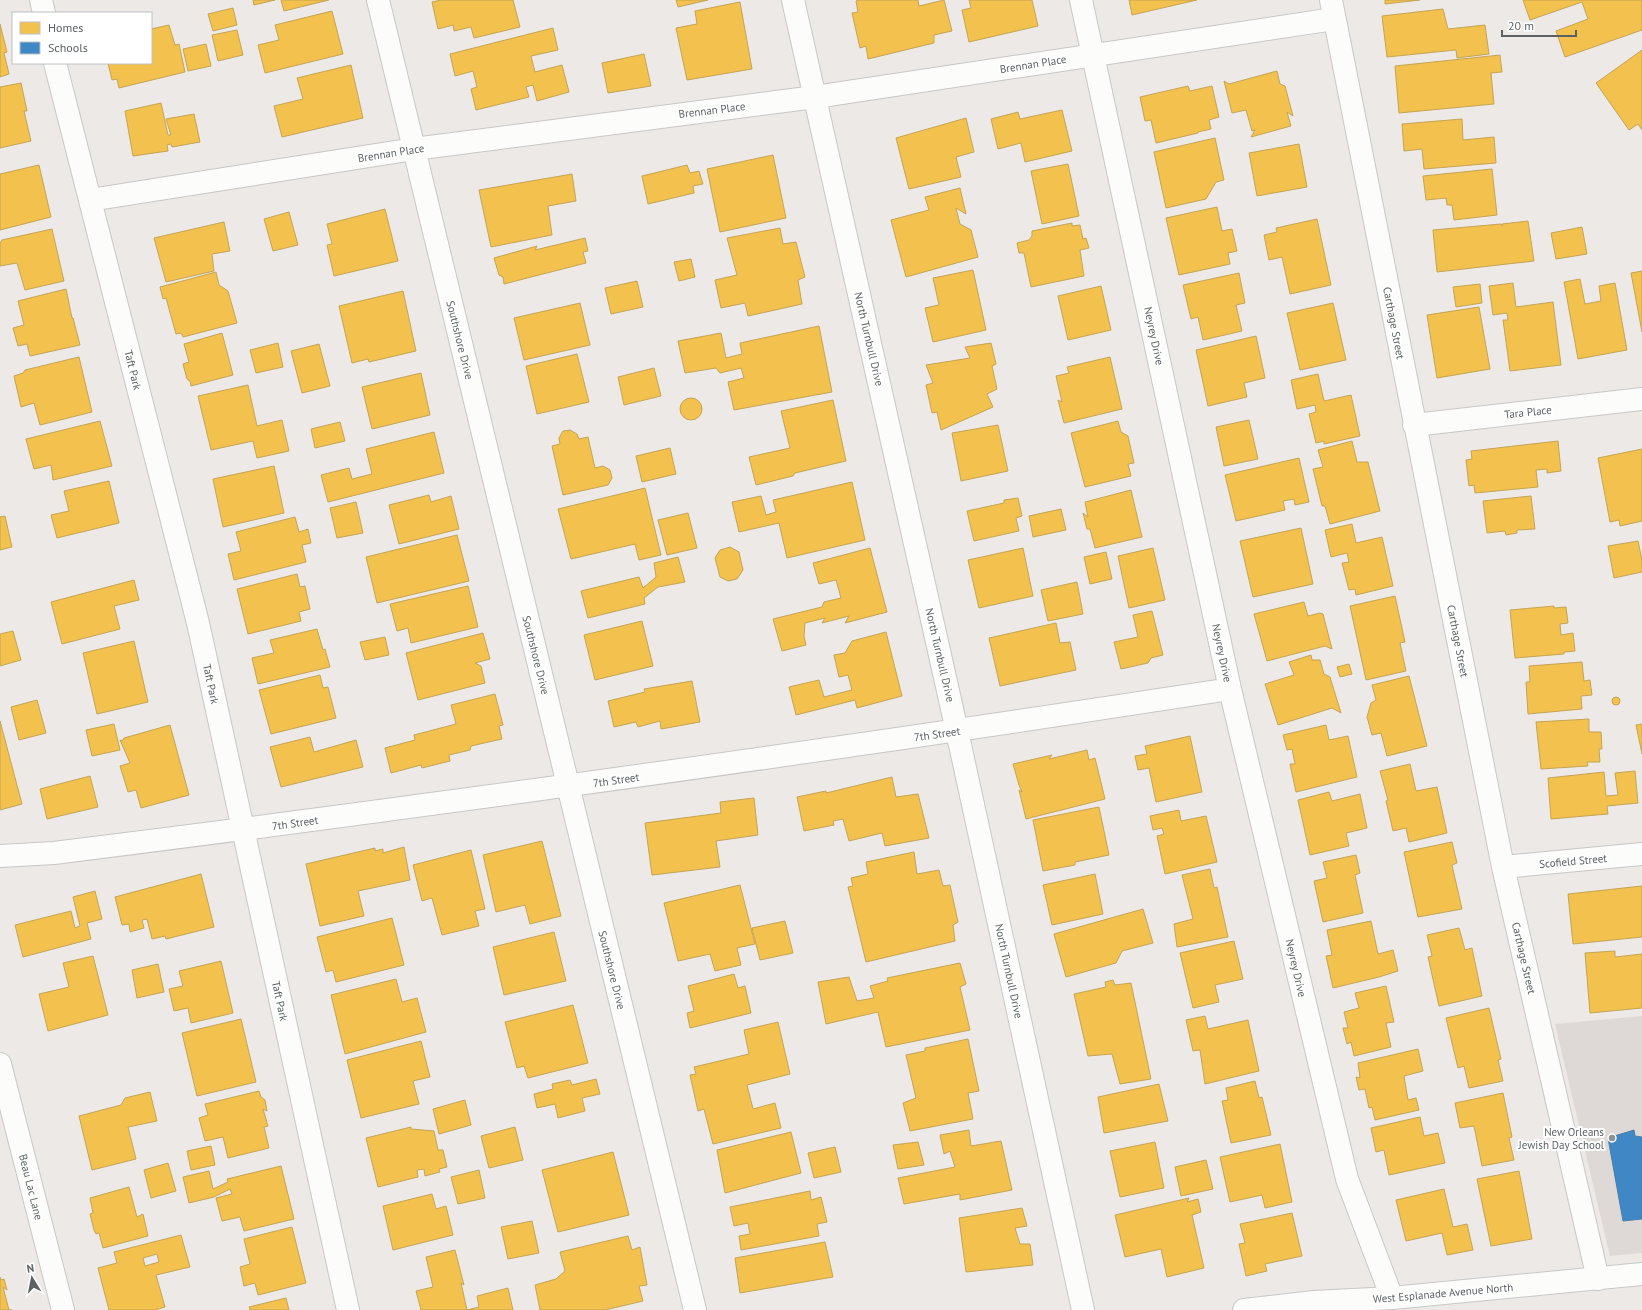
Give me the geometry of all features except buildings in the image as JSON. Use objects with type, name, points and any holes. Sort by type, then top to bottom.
[{"type":"street","points":[[41,0],[44,12]]},
{"type":"street","name":"Southshore Drive","points":[[378,0],[695,1310]]},
{"type":"street","name":"North Turnbull Drive","points":[[793,0],[957,731],[1083,1310]]},
{"type":"street","name":"Neyrey Drive","points":[[1081,0],[1230,689],[1346,1180],[1392,1298]]},
{"type":"street","name":"Brennan Place","points":[[90,200],[414,149],[815,97],[1093,55],[1332,9]]},
{"type":"street","name":"Carthage Street","points":[[1332,9],[1503,867],[1598,1279]]},
{"type":"street","name":"Taft Park","points":[[55,64],[198,624],[348,1310]]},
{"type":"street","name":"Tara Place","points":[[1414,425],[1642,399]]},
{"type":"street","name":"7th Street","points":[[0,856],[54,853],[243,830],[568,786],[957,731],[1230,689]]},
{"type":"street","name":"Scofield Street","points":[[1503,867],[1642,854]]},
{"type":"street","name":"Beau Lac Lane","points":[[0,1064],[63,1310]]},
{"type":"street","name":"West Esplanade Avenue North","points":[[1244,1310],[1309,1306],[1642,1274]]},
{"type":"shaded area","name":"New Orleans Jewish Day School","points":[[1642,1016],[1642,1253],[1610,1256],[1555,1024]]},
{"type":"place","name":"New Orleans Jewish Day School","points":[[1612,1138]]}]
